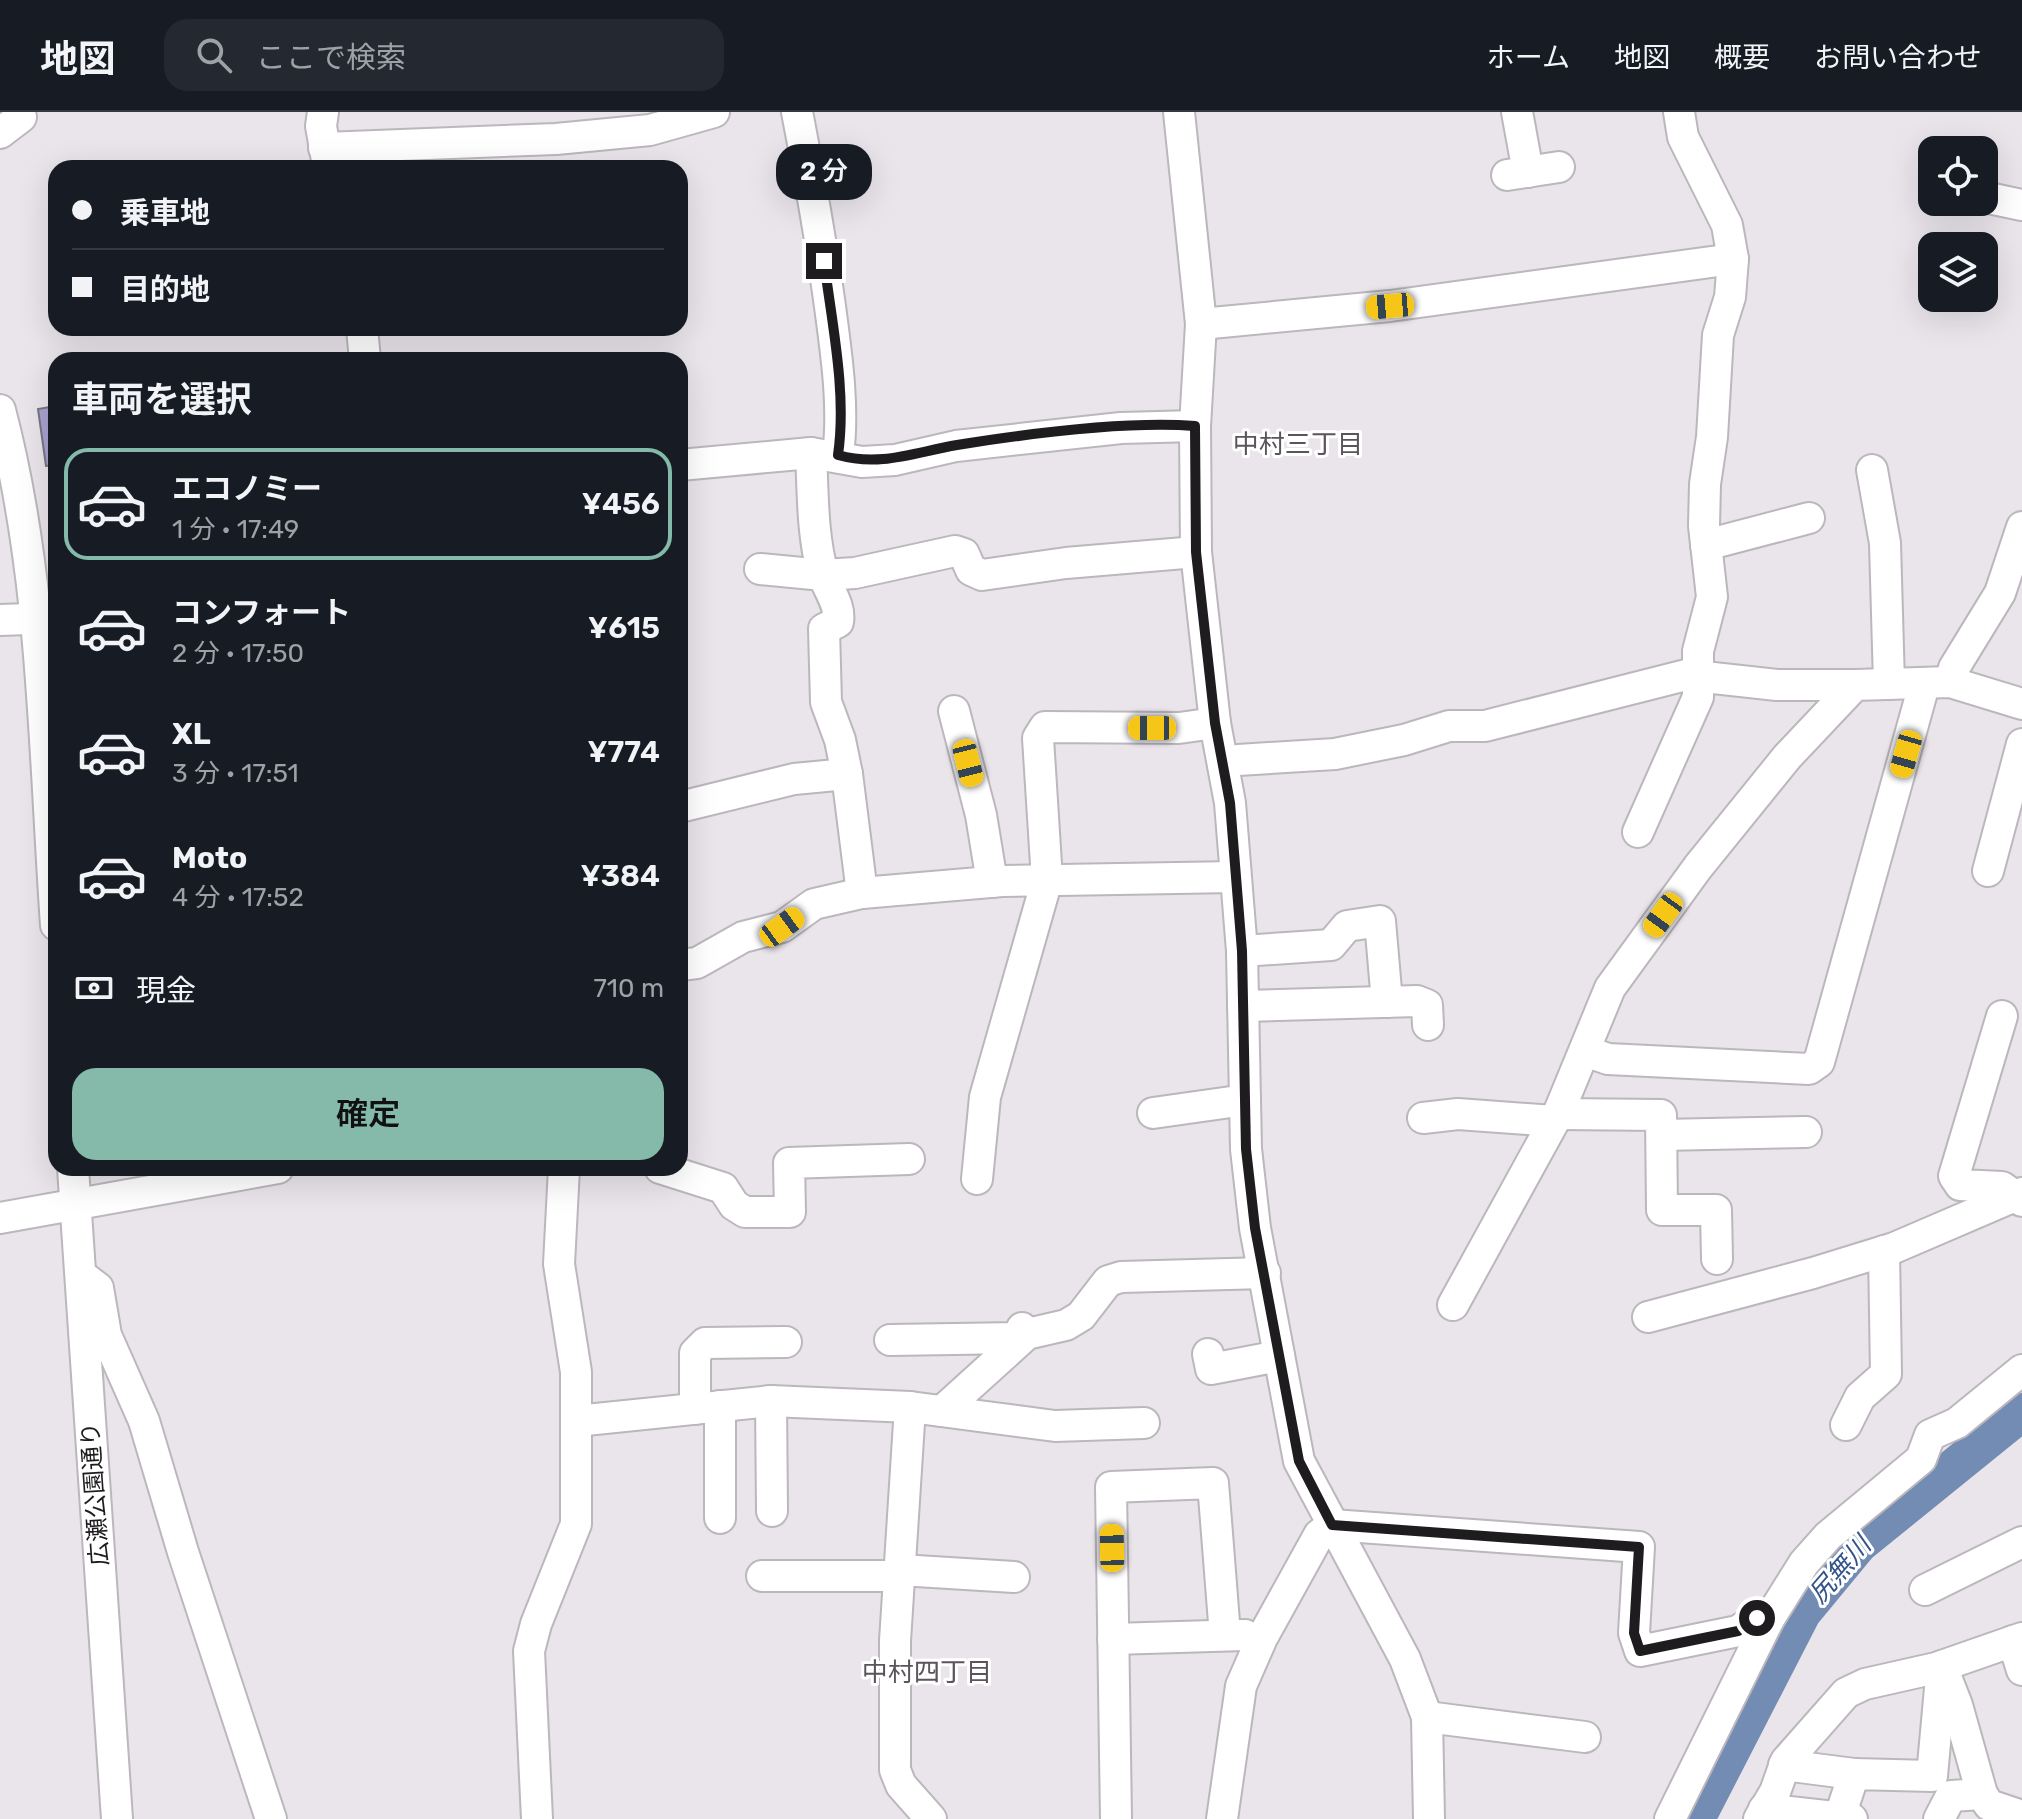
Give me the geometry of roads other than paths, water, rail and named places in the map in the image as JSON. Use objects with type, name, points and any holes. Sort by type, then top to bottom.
[{"type":"street","points":[[323,112],[326,158],[650,130],[714,112]]},
{"type":"street","points":[[797,112],[820,233],[835,345],[841,433],[824,454],[813,524],[823,575],[840,614],[838,622],[824,629],[826,702],[840,740],[847,774],[862,893]]},
{"type":"street","points":[[1179,112],[1201,324],[1195,426],[1196,552],[1215,723],[1230,803],[1242,951],[1246,1149],[1255,1228],[1299,1461],[1405,1659],[1427,1717],[1429,1819]]},
{"type":"street","points":[[1517,112],[1517,174],[1559,167]]},
{"type":"street","points":[[1638,832],[1698,697],[1698,651],[1712,597],[1706,545],[1705,484],[1712,437],[1713,377],[1718,335],[1730,297],[1733,259],[1727,225],[1683,137],[1679,112]]},
{"type":"street","points":[[1998,200],[2022,205]]},
{"type":"street","points":[[1201,324],[1390,306],[1733,259]]},
{"type":"street","points":[[0,410],[45,618],[48,701]]},
{"type":"street","points":[[688,464],[824,454],[862,462],[895,460],[956,446],[1121,428],[1195,426]]},
{"type":"street","points":[[1872,470],[1888,504],[1885,543],[1897,611],[1889,684]]},
{"type":"street","points":[[1706,545],[1809,518]]},
{"type":"street","points":[[1585,1051],[1608,1059],[1809,1069],[1819,1062],[1937,684],[1954,668],[2000,593],[2022,527]]},
{"type":"street","points":[[760,569],[823,575],[855,573],[955,551],[964,554],[971,570],[982,575],[1066,563],[1196,552]]},
{"type":"street","points":[[0,620],[45,618]]},
{"type":"street","points":[[1223,764],[1238,760],[1335,754],[1404,740],[1449,726],[1485,726],[1686,675],[1777,685],[1937,684],[2022,704]]},
{"type":"street","points":[[1453,1305],[1556,1118],[1610,988],[1698,867],[1787,757],[1855,685]]},
{"type":"street","points":[[954,711],[981,815],[992,882]]},
{"type":"street","points":[[977,1179],[985,1097],[1047,880],[1038,738],[1045,727],[1179,728],[1215,723]]},
{"type":"street","points":[[1988,871],[2012,823],[2022,744]]},
{"type":"street","points":[[688,805],[794,779],[847,774]]},
{"type":"street","points":[[688,964],[697,963],[743,937],[782,927],[814,904],[862,893],[992,882],[1235,877]]},
{"type":"street","points":[[1242,951],[1331,945],[1347,926],[1380,921],[1387,1002]]},
{"type":"street","points":[[1243,1006],[1417,1001],[1427,1005],[1428,1025]]},
{"type":"street","points":[[2002,1016],[1954,1176],[1960,1185],[2002,1187],[2021,1197]]},
{"type":"street","points":[[1153,1113],[1245,1100]]},
{"type":"street","points":[[1423,1118],[1458,1114],[1556,1118],[1661,1115],[1662,1210],[1716,1210],[1717,1259]]},
{"type":"street","points":[[1662,1135],[1806,1132]]},
{"type":"street","points":[[685,1176],[723,1188],[734,1205],[745,1212],[778,1213],[790,1212],[789,1163],[909,1159]]},
{"type":"street","name":"広瀬公園通り","points":[[73,1176],[117,1819]]},
{"type":"street","points":[[0,1218],[235,1176]]},
{"type":"street","points":[[537,1819],[529,1651],[536,1624],[576,1524],[576,1372],[559,1264],[564,1176]]},
{"type":"street","points":[[1648,1317],[1729,1297],[1884,1251],[2021,1197]]},
{"type":"street","points":[[1846,1425],[1860,1397],[1886,1374],[1884,1251]]},
{"type":"street","points":[[890,1340],[1073,1321],[1108,1281],[1121,1277],[1265,1273]]},
{"type":"street","points":[[79,1274],[98,1288],[106,1335],[149,1433],[183,1552],[271,1819]]},
{"type":"street","points":[[942,1411],[1022,1328]]},
{"type":"street","points":[[720,1518],[708,1408],[695,1353],[705,1343],[786,1342]]},
{"type":"street","points":[[1208,1354],[1211,1369],[1279,1356]]},
{"type":"street","points":[[1670,1819],[1769,1619],[1804,1563],[1828,1536],[1921,1459],[1930,1435],[1957,1423],[2022,1370]]},
{"type":"street","points":[[576,1421],[771,1401],[910,1407],[1055,1426],[1144,1423]]},
{"type":"street","points":[[771,1401],[772,1511]]},
{"type":"street","points":[[910,1407],[895,1641],[895,1770],[901,1785],[931,1819]]},
{"type":"street","points":[[1116,1819],[1111,1487],[1213,1483],[1225,1635]]},
{"type":"street","points":[[1222,1819],[1241,1686],[1262,1638],[1319,1535],[1332,1525],[1639,1547],[1634,1633],[1640,1651],[1738,1631],[1757,1618],[1769,1619]]},
{"type":"street","points":[[1925,1590],[2022,1542]]},
{"type":"street","points":[[762,1576],[900,1566],[1014,1570]]},
{"type":"street","points":[[1113,1639],[1254,1634],[1262,1638]]},
{"type":"street","points":[[1854,1774],[1843,1819],[1762,1814],[1784,1765],[1846,1693],[1865,1684],[1942,1666],[2018,1640],[2022,1670]]},
{"type":"street","points":[[1942,1666],[1957,1705],[1982,1794],[1989,1805],[2022,1816]]},
{"type":"street","points":[[1941,1797],[1942,1666]]},
{"type":"street","points":[[1427,1717],[1585,1737]]},
{"type":"street","points":[[1784,1765],[1854,1774],[1941,1797],[1982,1794]]},
{"type":"waterway","name":"尻無川","points":[[1696,1819],[1802,1613],[1859,1544],[2022,1412]]},
{"type":"district","name":"中村三丁目","points":[[1298,444]]},
{"type":"district","name":"中村四丁目","points":[[927,1672]]}]
